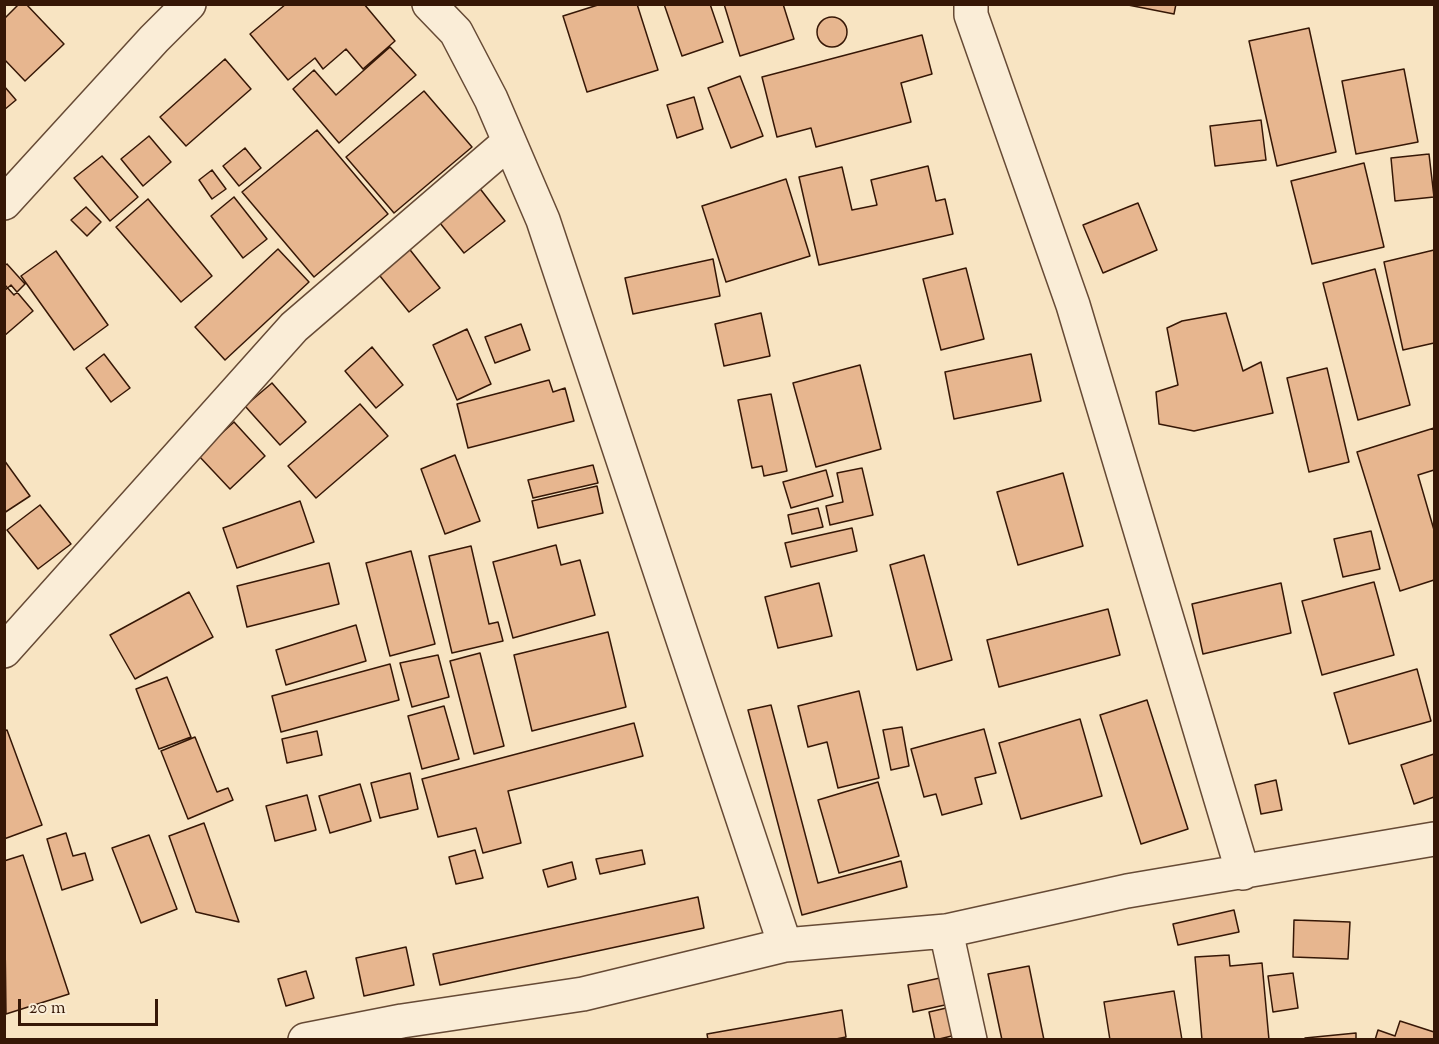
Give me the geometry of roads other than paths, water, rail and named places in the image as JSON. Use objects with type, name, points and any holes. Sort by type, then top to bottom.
[{"type":"street","points":[[4,202],[189,4]]},
{"type":"street","points":[[429,4],[456,32],[491,99],[543,220],[785,945]]},
{"type":"street","points":[[971,4],[972,15],[1073,304],[1243,873]]},
{"type":"street","points":[[4,651],[294,327],[509,142]]},
{"type":"street","points":[[305,1040],[402,1021],[583,993],[785,945],[946,931],[1127,891],[1434,839]]},
{"type":"street","points":[[946,931],[970,1040]]}]
